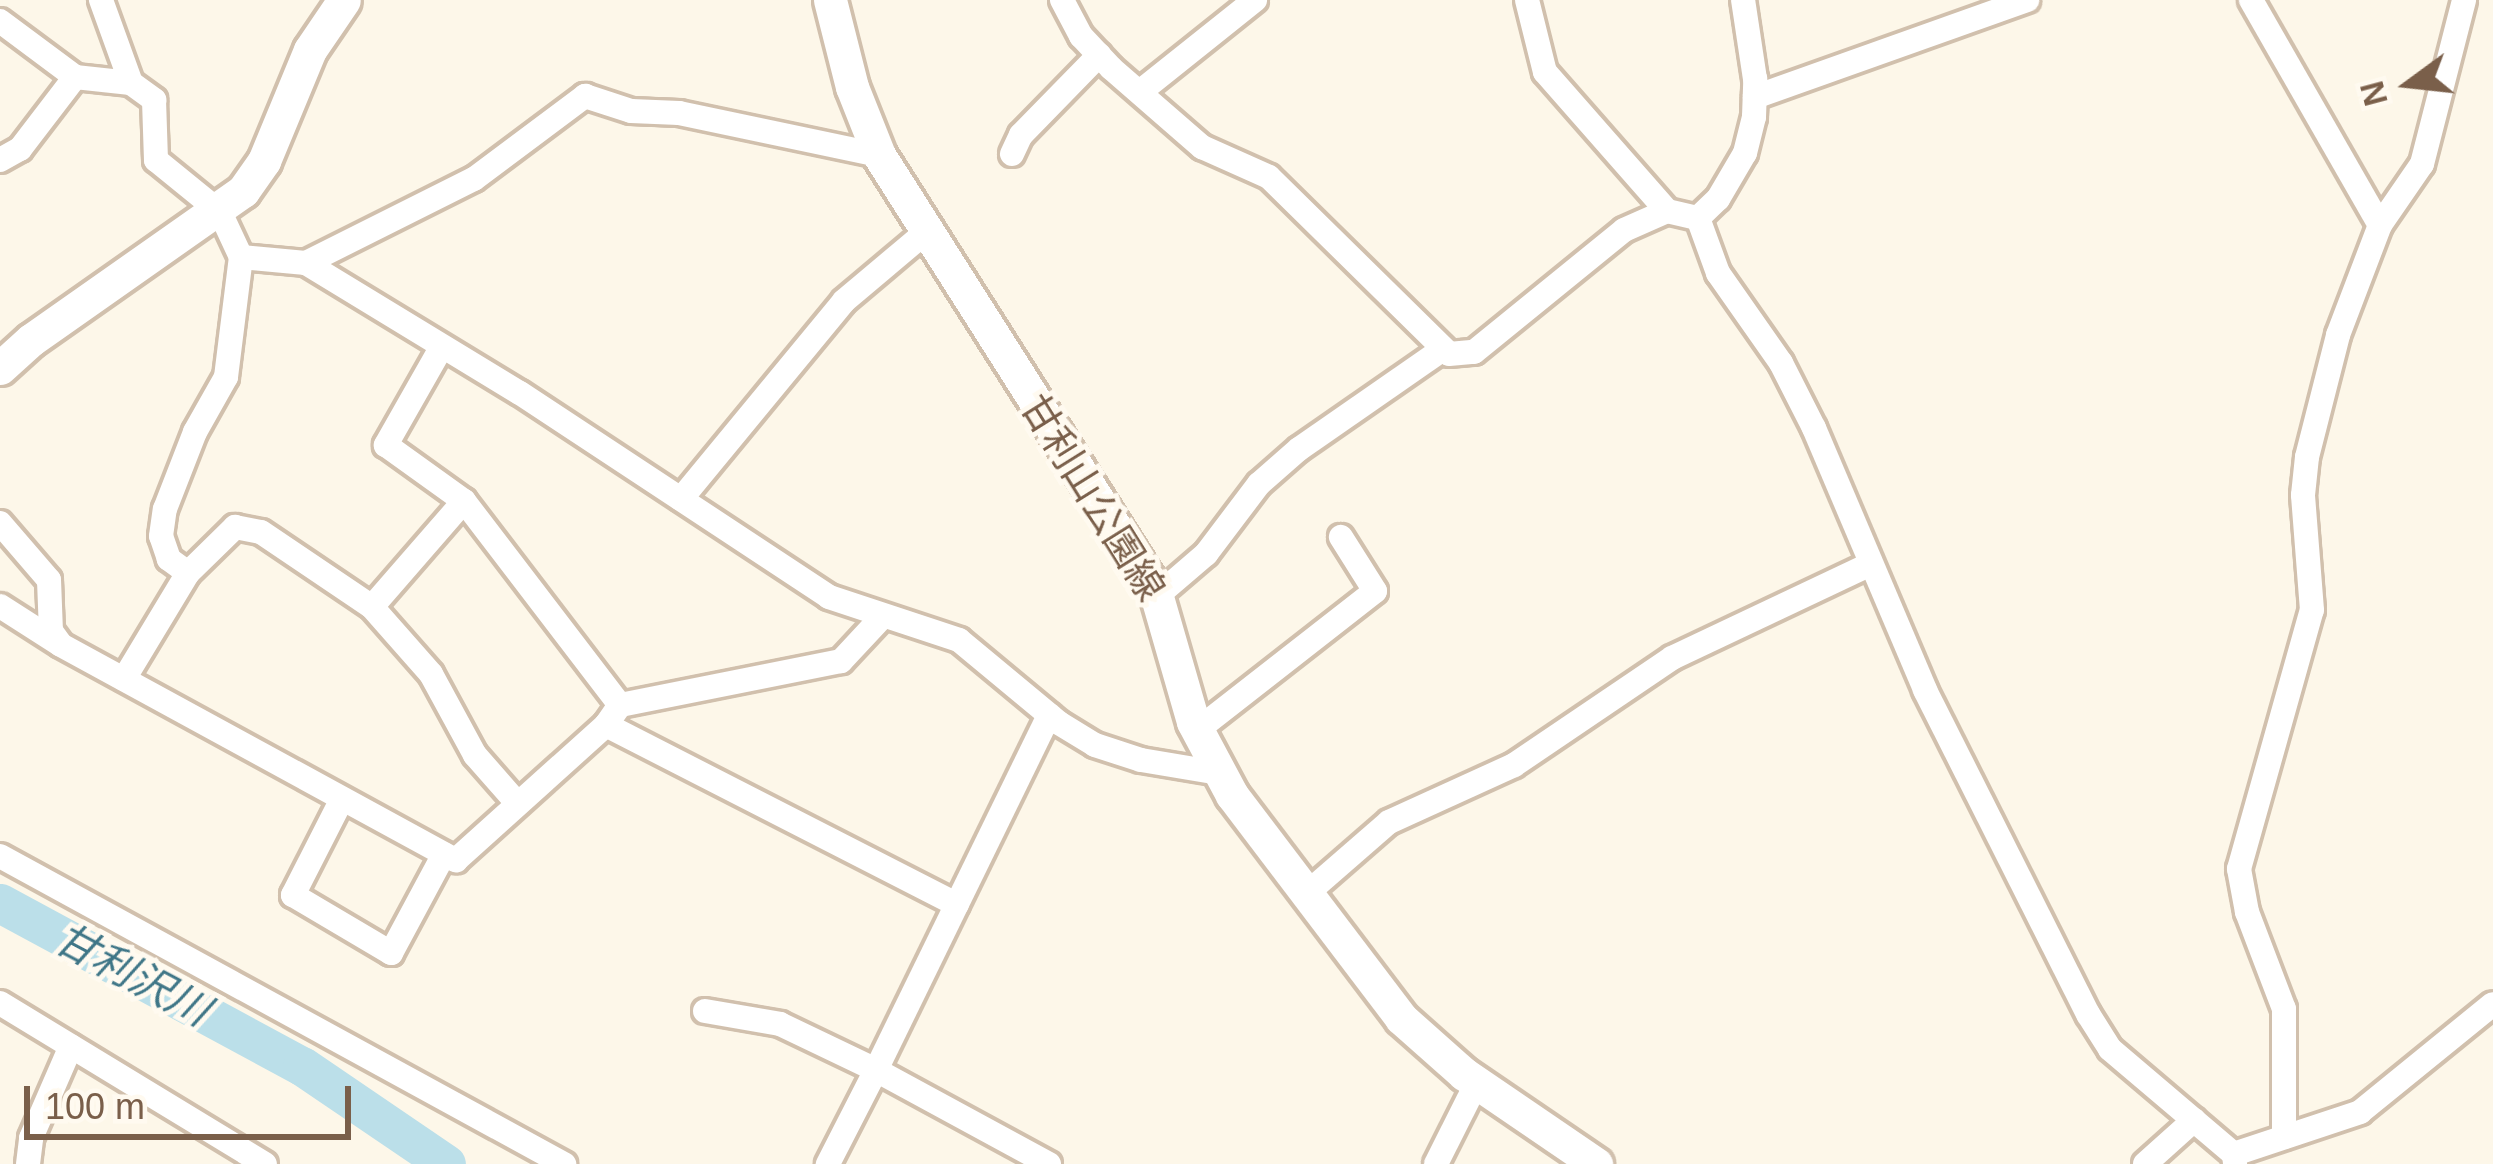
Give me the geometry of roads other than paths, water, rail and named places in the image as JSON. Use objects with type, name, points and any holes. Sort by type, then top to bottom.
[{"type":"main road","points":[[0,368],[31,340],[220,212],[264,161],[310,50],[344,0]]},
{"type":"main road","name":"甘利山公園線","points":[[830,0],[852,87],[879,155],[1157,596],[1196,731],[1219,773],[1305,895],[1401,1018],[1477,1082],[1596,1164]]},
{"type":"street","points":[[101,0],[131,83]]},
{"type":"street","points":[[1062,0],[1099,56],[1202,147],[1269,177],[1443,350],[1463,357],[1624,230],[1667,212],[1698,218]]},
{"type":"street","points":[[1141,91],[1255,0]]},
{"type":"street","points":[[1527,0],[1545,73],[1667,212]]},
{"type":"street","points":[[1698,218],[1718,199],[1745,153],[1755,97],[1743,0]]},
{"type":"street","points":[[1755,97],[2027,0]]},
{"type":"street","points":[[2252,0],[2380,225]]},
{"type":"street","points":[[2284,1137],[2284,1009],[2247,912],[2239,869],[2312,610],[2303,495],[2307,458],[2338,335],[2380,225],[2422,164],[2464,0]]},
{"type":"street","points":[[0,21],[75,77],[131,83],[154,100],[156,160],[220,212],[241,257],[226,377],[195,432],[165,508],[165,548],[170,559],[188,573]]},
{"type":"street","points":[[1012,154],[1021,135],[1099,56]]},
{"type":"street","points":[[0,160],[20,149],[75,77]]},
{"type":"street","points":[[306,262],[474,179],[585,96],[631,110],[679,113],[879,155]]},
{"type":"street","points":[[1698,218],[1718,273],[1781,363],[1814,428],[1869,565],[1991,829],[2110,1049],[2235,1159],[2360,1112],[2493,1004]]},
{"type":"street","points":[[681,499],[844,302],[926,232]]},
{"type":"street","points":[[241,257],[306,262],[829,597],[958,640],[1049,715],[1094,745],[1141,760],[1219,773]]},
{"type":"street","points":[[441,348],[386,445],[464,501],[613,715],[957,905]]},
{"type":"street","points":[[1157,596],[1206,554],[1259,484],[1299,449],[1443,350]]},
{"type":"street","points":[[372,607],[464,501]]},
{"type":"street","points":[[0,523],[50,580],[52,631],[62,645]]},
{"type":"street","points":[[124,680],[188,573],[235,527],[261,532],[372,607],[431,674],[475,755],[518,804]]},
{"type":"street","points":[[1196,731],[1375,591],[1341,537]]},
{"type":"street","points":[[1305,895],[1389,823],[1514,765],[1672,658],[1869,565]]},
{"type":"street","points":[[0,606],[124,680],[456,860],[613,715],[842,661],[883,616]]},
{"type":"street","points":[[828,1164],[1049,715]]},
{"type":"street","points":[[342,799],[293,895],[391,953],[444,854]]},
{"type":"street","points":[[0,856],[563,1164]]},
{"type":"street","points":[[0,1004],[265,1164]]},
{"type":"street","points":[[704,1011],[780,1024],[1049,1164]]},
{"type":"street","points":[[28,1164],[31,1138],[71,1046]]},
{"type":"street","points":[[1436,1164],[1477,1082]]},
{"type":"street","points":[[2145,1164],[2194,1120]]},
{"type":"waterway","name":"甘利沢川","points":[[0,903],[302,1066],[446,1164]]}]
